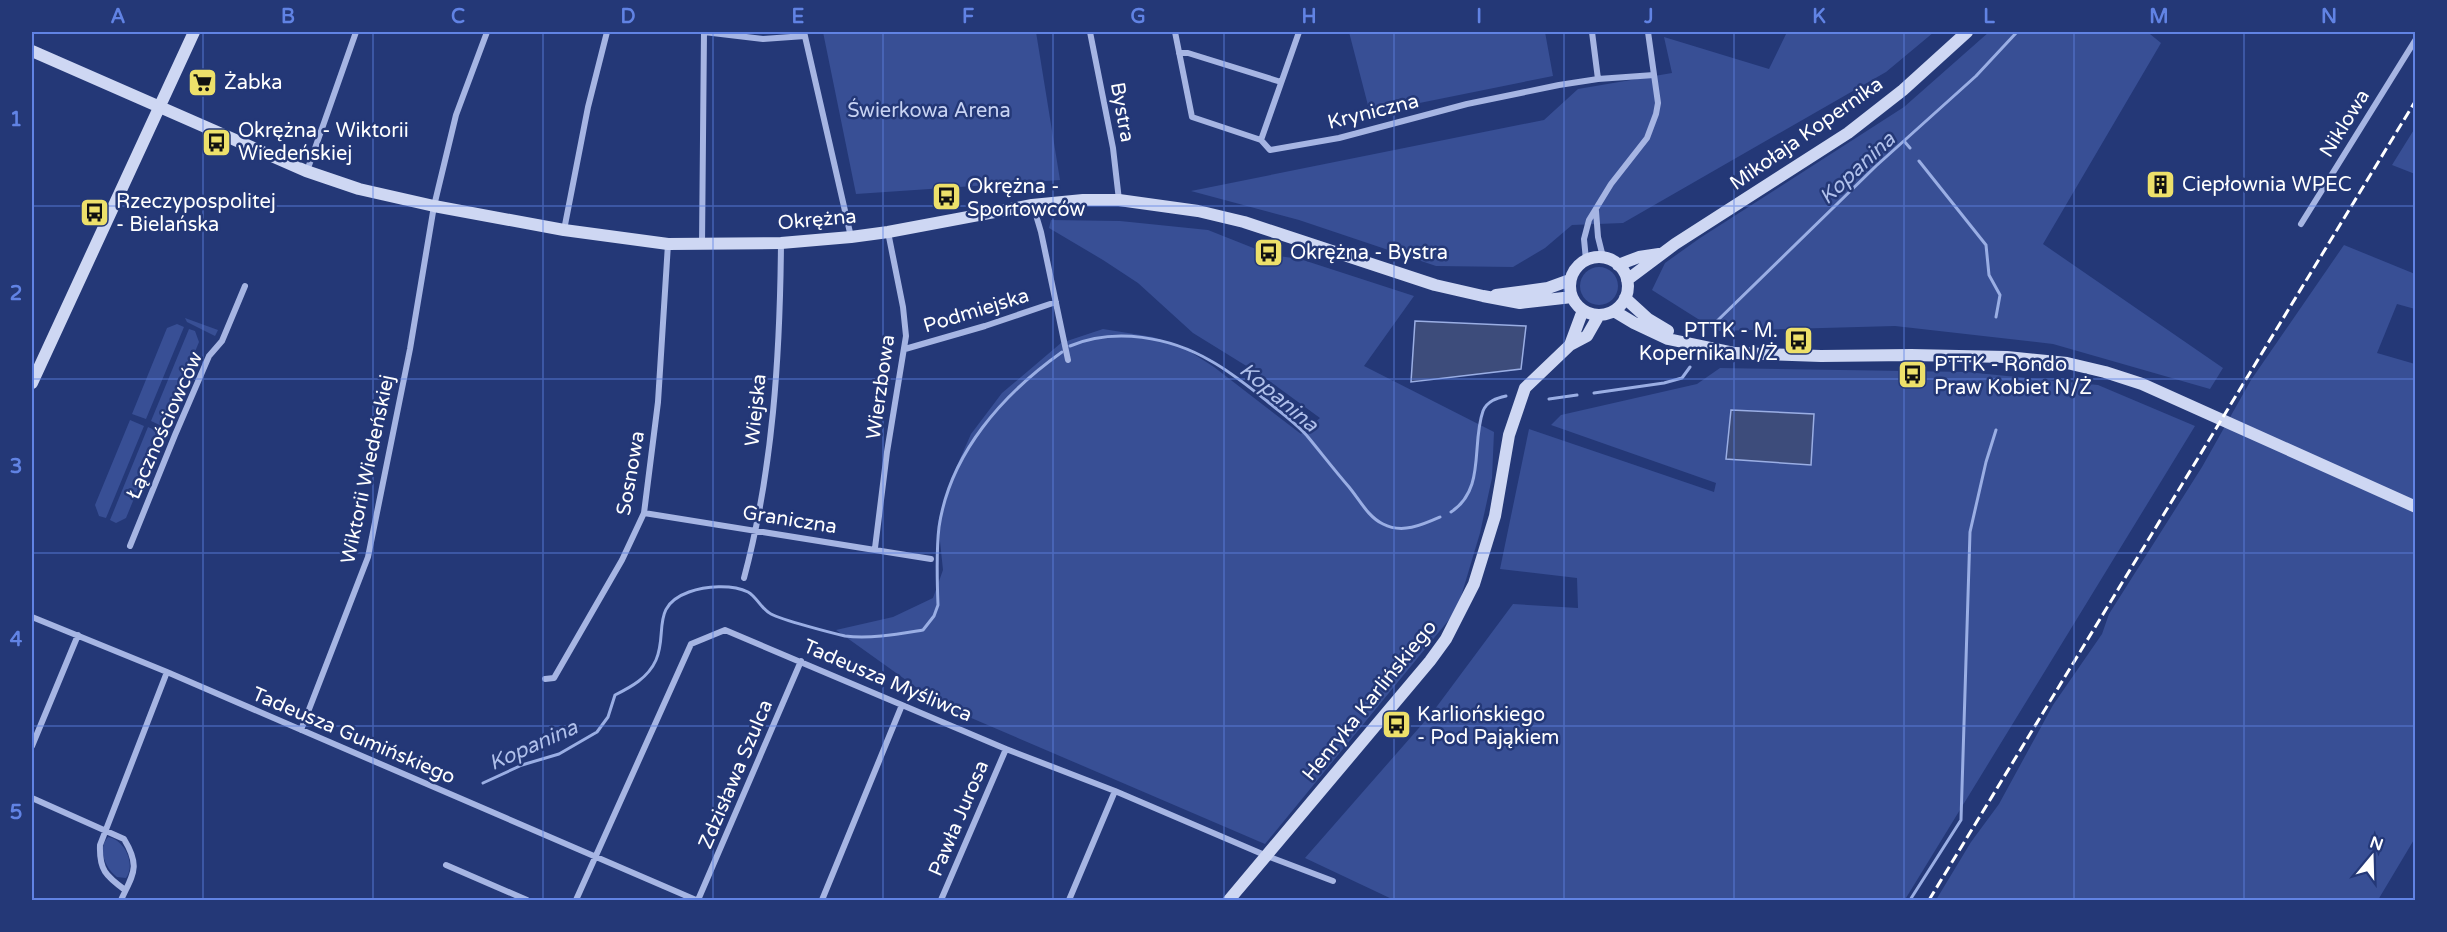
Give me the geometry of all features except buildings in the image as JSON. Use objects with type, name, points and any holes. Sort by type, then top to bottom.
[{"type":"street","points":[[32,383],[194,32]]},
{"type":"street","points":[[306,171],[356,32]]},
{"type":"street","name":"Wiktorii Wiedeńskiej","points":[[301,730],[368,557],[410,349],[434,206],[456,115],[487,32]]},
{"type":"street","points":[[564,230],[588,107],[607,32]]},
{"type":"street","points":[[702,245],[704,32],[763,39],[805,34],[851,237]]},
{"type":"street","name":"Bystra","points":[[1090,32],[1112,143],[1119,200]]},
{"type":"street","name":"Kryniczna","points":[[1175,32],[1192,117],[1261,140],[1270,150],[1327,140],[1467,104],[1598,79],[1654,75]]},
{"type":"street","points":[[1261,140],[1299,32]]},
{"type":"street","points":[[1592,32],[1598,79]]},
{"type":"street","points":[[1586,260],[1586,231],[1589,220],[1611,184],[1647,138],[1656,114],[1658,103],[1648,32]]},
{"type":"street","name":"Mikołaja Kopernika","points":[[1627,280],[1659,254],[1848,133],[1903,90],[1967,32]]},
{"type":"street","name":"Niklowa","points":[[2301,224],[2415,39]]},
{"type":"street","name":"Okrężna","points":[[32,51],[306,171],[359,189],[434,206],[564,230],[668,244],[781,243],[888,232],[1032,205],[1083,200],[1119,200],[1198,211],[1244,222],[1435,285],[1483,296],[1520,303],[1572,297]]},
{"type":"street","points":[[1179,53],[1188,53],[1281,82]]},
{"type":"street","name":"Podmiejska","points":[[1032,205],[1041,232],[1068,360]]},
{"type":"street","points":[[1596,211],[1598,242],[1603,258]]},
{"type":"street","name":"Wierzbowa","points":[[875,549],[887,452],[906,336],[903,307],[888,232]]},
{"type":"street","name":"Wiejska","points":[[744,578],[757,530],[772,419],[781,243]]},
{"type":"street","name":"Sosnowa","points":[[545,679],[554,678],[622,560],[644,513],[658,402],[668,244]]},
{"type":"street","name":"Mikołaja Kopernika","points":[[1618,265],[1639,257],[1659,254]]},
{"type":"street","points":[[1603,258],[1618,265],[1627,280],[1625,298],[1614,311],[1599,315],[1583,310],[1572,297],[1570,280],[1579,265],[1586,260],[1603,258]]},
{"type":"street","name":"Okrężna","points":[[1483,296],[1548,288],[1570,280]]},
{"type":"street","name":"Łącznościowców","points":[[130,546],[209,356],[222,341],[245,286]]},
{"type":"street","points":[[1625,298],[1656,325],[1690,344]]},
{"type":"street","name":"Podmiejska","points":[[904,349],[985,326],[1056,302]]},
{"type":"street","name":"Henryka Karlińskiego","points":[[1570,345],[1583,310]]},
{"type":"street","points":[[1614,311],[1668,339],[1735,353],[1809,356],[2007,357],[2067,363],[2105,372],[2142,384],[2415,507]]},
{"type":"street","name":"Henryka Karlińskiego","points":[[1229,900],[1446,639],[1474,584],[1490,536],[1509,435],[1525,388],[1570,345],[1587,336],[1599,315]]},
{"type":"street","name":"Graniczna","points":[[644,513],[931,559]]},
{"type":"street","name":"Tadeusza Gumińskiego","points":[[32,617],[167,672],[697,900]]},
{"type":"street","name":"Tadeusza Myśliwca","points":[[576,900],[691,644],[725,630],[1006,749],[1333,881]]},
{"type":"street","points":[[32,746],[78,635]]},
{"type":"street","name":"Zdzisława Szulca","points":[[697,900],[801,661]]},
{"type":"street","points":[[125,890],[106,875],[99,860],[100,845],[167,672]]},
{"type":"street","points":[[822,900],[902,705]]},
{"type":"street","name":"Pawła Jurosa","points":[[941,900],[1006,749]]},
{"type":"street","points":[[1069,900],[1115,792]]},
{"type":"street","points":[[32,798],[124,839],[135,862],[121,900]]},
{"type":"street","points":[[446,865],[527,900]]},
{"type":"green space","name":"Świerkowa Arena","points":[[823,32],[1036,32],[1060,180],[856,194]]},
{"type":"green space","points":[[1349,32],[1545,32],[1553,76],[1370,113]]},
{"type":"green space","points":[[1787,32],[1934,32],[1886,72],[1623,223],[1572,225],[1545,248],[1513,267],[1436,266],[1299,220],[1191,191],[1544,120],[1578,89],[1672,73],[1664,37],[1769,69]]},
{"type":"green space","points":[[1989,32],[2151,32],[2150,34],[2161,43],[2043,244],[2223,368],[2210,389],[2053,344],[1895,326],[1717,331],[1652,290],[1665,263],[1700,238],[1904,107]]},
{"type":"green space","points":[[2415,128],[2415,174],[2392,165]]},
{"type":"green space","points":[[1051,220],[1120,221],[1208,230],[1271,255],[1300,259],[1414,296],[1364,366],[1494,432],[1492,478],[1480,533],[1457,610],[1265,844],[941,705],[836,630],[893,617],[933,598],[943,570],[938,522],[952,477],[971,434],[1002,393],[1061,343],[1103,329],[1153,337],[1186,349],[1214,367],[1301,434],[1320,418],[1261,375],[1193,333],[1138,283],[1049,228]]},
{"type":"green space","points":[[2344,245],[2415,274],[2415,309],[2397,304],[2377,353],[2415,364],[2415,838],[2378,900],[1936,900],[1971,842],[1999,804],[2053,705],[2102,634],[2109,614],[2202,467],[2251,380]]},
{"type":"green space","points":[[1599,267],[1612,273],[1618,286],[1612,299],[1599,305],[1586,299],[1580,286],[1586,273]]},
{"type":"green space","points":[[185,318],[218,330],[215,336],[187,322]]},
{"type":"green space","points":[[177,324],[184,327],[146,419],[132,414],[167,328]]},
{"type":"green space","points":[[189,329],[195,331],[199,342],[164,427],[151,421]]},
{"type":"green space","points":[[1720,368],[1967,372],[2098,385],[2195,426],[1906,898],[1904,900],[1394,900],[1305,858],[1432,713],[1513,604],[1578,608],[1577,578],[1500,569],[1529,429],[1714,492],[1716,483],[1551,425],[1561,415],[1697,384]]},
{"type":"green space","points":[[130,420],[144,426],[106,518],[99,516],[95,505]]},
{"type":"green space","points":[[148,427],[161,433],[126,518],[116,523],[110,520]]},
{"type":"green space","points":[[108,837],[119,843],[127,853],[130,866],[126,878],[117,877],[106,864],[103,847]]},
{"type":"shaded area","points":[[1415,321],[1526,326],[1521,369],[1411,382]]},
{"type":"shaded area","points":[[1731,410],[1814,414],[1811,465],[1726,459]]},
{"type":"waterway","name":"Kopanina","points":[[1715,323],[1876,166],[1976,76],[2017,32]]},
{"type":"waterway","points":[[1904,141],[1910,148]]},
{"type":"waterway","points":[[1919,161],[1986,245],[1989,275],[2000,295],[1996,317]]},
{"type":"waterway","name":"Kopanina","points":[[1070,346],[1105,337],[1142,337],[1195,353],[1233,375],[1299,428],[1378,521],[1390,527],[1405,528],[1440,517]]},
{"type":"waterway","name":"Kopanina","points":[[483,783],[522,765],[559,754],[597,732],[608,717],[615,695],[638,681],[653,666],[659,650],[665,613],[669,605],[689,592],[718,587],[742,589],[751,594],[764,609],[777,617],[845,636],[875,636],[923,630],[934,616],[938,605],[939,527],[945,500],[955,474],[967,450],[1000,406],[1019,387],[1062,352]]},
{"type":"waterway","name":"Kopanina","points":[[1594,393],[1664,383],[1682,378],[1690,367]]},
{"type":"waterway","name":"Kopanina","points":[[1549,399],[1577,395]]},
{"type":"waterway","name":"Kopanina","points":[[1451,512],[1462,502],[1473,479],[1483,411],[1490,402],[1506,396]]},
{"type":"waterway","points":[[1910,900],[1961,820],[1970,532],[1996,430]]},
{"type":"railway","points":[[1929,900],[2416,100]]},
{"type":"place","name":"Żabka","points":[[203,82]]},
{"type":"place","name":"Okrężna - Wiktorii Wiedeńskiej","points":[[217,142]]},
{"type":"place","name":"Ciepłownia WPEC","points":[[2161,184]]},
{"type":"place","name":"Okrężna - Sportowców","points":[[946,197]]},
{"type":"place","name":"Rzeczypospolitej - Bielańska","points":[[95,212]]},
{"type":"place","name":"Okrężna - Bystra","points":[[1269,252]]},
{"type":"place","name":"PTTK - M. Kopernika N/Ż","points":[[1799,341]]},
{"type":"place","name":"PTTK - Rondo Praw Kobiet N/Ż","points":[[1913,375]]},
{"type":"place","name":"Karliońskiego - Pod Pająkiem","points":[[1396,725]]}]
